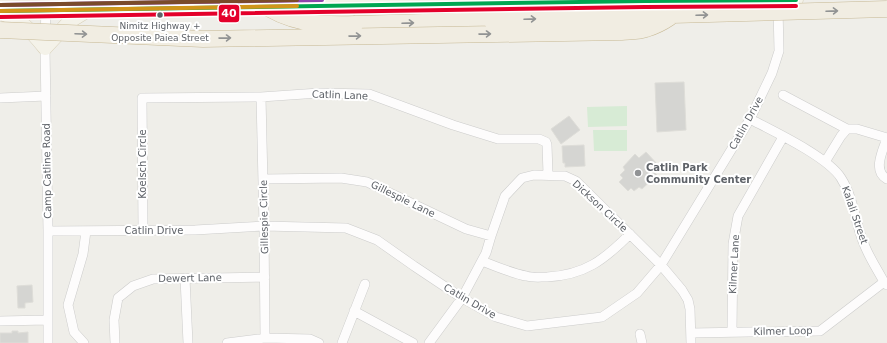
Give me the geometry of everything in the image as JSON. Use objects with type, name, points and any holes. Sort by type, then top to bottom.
[{"type":"highway","points":[[256,0],[283,16],[298,21],[320,25],[887,9]]},
{"type":"highway","points":[[277,0],[286,7],[302,15],[321,20],[355,24]]},
{"type":"highway","points":[[0,30],[203,39],[620,32],[646,30],[665,21],[683,7],[687,0]]},
{"type":"highway","points":[[0,5],[299,2]]},
{"type":"main road","points":[[0,12],[46,5],[88,10],[299,2],[795,0]]},
{"type":"main road","points":[[778,18],[784,8],[795,0]]},
{"type":"main road","points":[[0,12],[17,19],[30,28],[45,48],[70,22],[88,10]]},
{"type":"street","name":"Catlin Drive","points":[[48,231],[195,230],[264,226],[346,228],[376,240],[462,298],[496,317],[527,326],[602,317],[637,293],[661,265],[750,119],[772,73],[779,51],[778,0]]},
{"type":"street","name":"Camp Catline Road","points":[[46,5],[45,48],[48,343]]},
{"type":"street","name":"Catlin Lane","points":[[142,98],[261,97],[319,93],[369,94],[452,125],[498,139],[539,139],[546,142],[548,174]]},
{"type":"street","points":[[783,95],[847,129],[857,129],[887,138],[879,169],[881,174],[887,179]]},
{"type":"street","points":[[0,98],[46,96]]},
{"type":"street","name":"Gillespie Circle","points":[[261,97],[265,338]]},
{"type":"street","name":"Koelsch Circle","points":[[142,98],[143,230]]},
{"type":"street","name":"Kalali Street","points":[[750,119],[825,162],[841,177],[851,202],[864,244],[885,283]]},
{"type":"street","points":[[825,162],[847,129]]},
{"type":"street","name":"Kilmer Lane","points":[[732,332],[733,244],[738,216],[783,137]]},
{"type":"street","name":"Dickson Circle","points":[[429,343],[462,298],[482,261],[505,196],[522,178],[548,174],[565,176],[576,180],[661,265],[682,290],[688,300],[690,309],[691,343]]},
{"type":"street","name":"Gillespie Lane","points":[[263,179],[341,178],[368,182],[466,230],[491,236]]},
{"type":"street","points":[[84,343],[74,332],[68,305],[83,254],[86,231]]},
{"type":"street","points":[[482,261],[528,277],[556,276],[586,269],[610,254],[630,234]]},
{"type":"street","name":"Dewert Lane","points":[[115,343],[114,320],[118,298],[133,286],[153,279],[265,277]]},
{"type":"street","points":[[186,278],[188,343]]},
{"type":"street","name":"Kilmer Loop","points":[[691,333],[820,331],[885,283]]},
{"type":"street","points":[[342,343],[365,284]]},
{"type":"street","points":[[354,311],[413,343]]},
{"type":"street","points":[[0,321],[48,320]]},
{"type":"street","points":[[227,343],[265,338],[310,339],[319,343]]},
{"type":"green space","points":[[627,106],[627,126],[588,127],[587,107]]},
{"type":"green space","points":[[593,130],[627,130],[627,151],[594,151]]},
{"type":"building","points":[[684,82],[686,130],[657,132],[655,83]]},
{"type":"building","points":[[569,116],[580,130],[561,144],[551,129]]},
{"type":"building","points":[[584,145],[585,166],[565,167],[565,163],[563,163],[562,146]]},
{"type":"building","name":"Catlin Park Community Center","points":[[646,152],[658,165],[652,170],[657,175],[642,189],[639,187],[634,191],[631,188],[628,191],[619,182],[623,178],[620,175],[625,170],[623,167],[635,154],[639,158]]},
{"type":"building","points":[[32,285],[33,302],[25,303],[25,308],[18,308],[17,286]]},
{"type":"building","points":[[12,331],[18,331],[18,333],[28,332],[28,343],[0,343],[0,333],[12,333]]},
{"type":"transit line","points":[[0,5],[297,0]]},
{"type":"transit line","points":[[0,5],[322,0]]},
{"type":"transit line","points":[[0,11],[796,0]]},
{"type":"transit line","points":[[0,11],[297,6]]},
{"type":"transit line","name":"40","points":[[0,17],[796,6]]},
{"type":"place","name":"Nimitz Highway + Opposite Paiea Street","points":[[160,15]]},
{"type":"place","name":"Catlin Park Community Center","points":[[638,173]]}]
